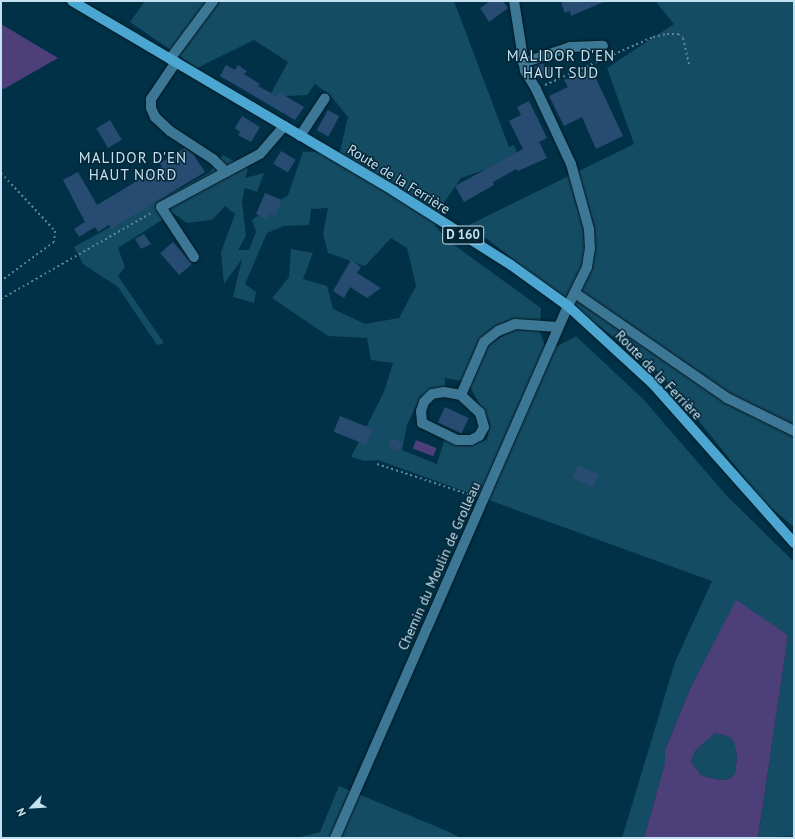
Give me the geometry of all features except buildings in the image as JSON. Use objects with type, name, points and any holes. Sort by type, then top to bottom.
[{"type":"main road","name":"Route de la Ferrière","points":[[72,1],[284,126],[504,261],[568,306],[653,384],[794,543]]},
{"type":"street","points":[[213,1],[173,61],[151,99],[151,108],[155,117],[170,131],[213,158],[226,172]]},
{"type":"street","name":"Chemin du Moulin de Grolleau","points":[[335,838],[558,327],[587,267],[590,249],[589,229],[571,164],[536,89],[525,71],[514,1]]},
{"type":"street","points":[[523,63],[570,47],[602,46]]},
{"type":"street","points":[[300,136],[324,98]]},
{"type":"street","points":[[194,257],[161,207],[260,154],[284,126]]},
{"type":"street","points":[[575,293],[726,398],[794,431]]},
{"type":"street","points":[[461,394],[484,342],[498,331],[515,324],[558,327]]},
{"type":"street","points":[[444,392],[461,394],[480,413],[484,427],[479,436],[471,440],[457,440],[434,431],[422,423],[421,411],[424,402],[432,394],[444,392]]},
{"type":"path","points":[[536,89],[653,37],[667,34],[678,34],[683,38],[688,64]]},
{"type":"path","points":[[1,173],[55,231],[54,242],[1,281]]},
{"type":"path","points":[[1,299],[161,207]]},
{"type":"path","points":[[377,464],[483,499]]},
{"type":"shaded area","points":[[145,1],[454,1],[509,147],[514,145],[519,158],[461,178],[443,204],[435,226],[450,242],[541,308],[540,324],[513,322],[481,342],[461,381],[445,378],[445,389],[432,399],[421,395],[407,425],[402,450],[437,464],[445,438],[468,444],[487,440],[490,423],[469,385],[488,345],[516,328],[539,329],[547,352],[576,336],[644,400],[727,496],[794,562],[794,836],[758,838],[788,635],[736,601],[691,687],[665,750],[665,763],[644,838],[622,838],[675,662],[712,581],[378,460],[364,461],[351,457],[384,392],[393,363],[371,360],[367,338],[328,336],[272,298],[289,277],[291,249],[313,253],[303,279],[327,286],[333,309],[365,324],[399,318],[416,286],[407,248],[391,238],[365,266],[328,253],[323,234],[328,208],[311,209],[309,225],[284,226],[267,233],[245,284],[256,292],[254,303],[233,297],[242,259],[224,284],[221,252],[235,214],[225,206],[212,220],[187,223],[173,213],[118,248],[125,267],[118,276],[164,343],[157,345],[118,287],[83,264],[74,247],[210,172],[223,155],[248,169],[245,178],[264,173],[257,192],[245,188],[242,201],[246,236],[238,250],[249,250],[256,232],[252,220],[288,195],[303,152],[340,151],[348,117],[330,95],[315,84],[307,95],[269,97],[288,62],[254,40],[197,68],[130,22]]},
{"type":"shaded area","points":[[655,1],[794,1],[794,527],[765,503],[661,374],[469,225],[634,144],[607,68],[674,24]]},
{"type":"shaded area","points":[[1,24],[58,58],[4,89],[1,88]]},
{"type":"shaded area","points":[[416,440],[437,448],[433,456],[413,448]]},
{"type":"shaded area","points":[[736,600],[788,635],[758,838],[644,838],[665,763],[665,750],[691,687]],"holes":[[[715,733],[730,737],[734,742],[737,757],[735,774],[729,779],[720,780],[702,776],[691,762],[695,751]]]},
{"type":"shaded area","points":[[715,733],[730,737],[734,742],[737,757],[735,774],[729,779],[720,780],[702,776],[691,762],[695,751]]},
{"type":"shaded area","points":[[339,786],[461,838],[296,838],[320,832]]},
{"type":"district","name":"MALIDOR D'EN HAUT SUD","points":[[561,64]]},
{"type":"district","name":"MALIDOR D'EN HAUT NORD","points":[[133,166]]}]
